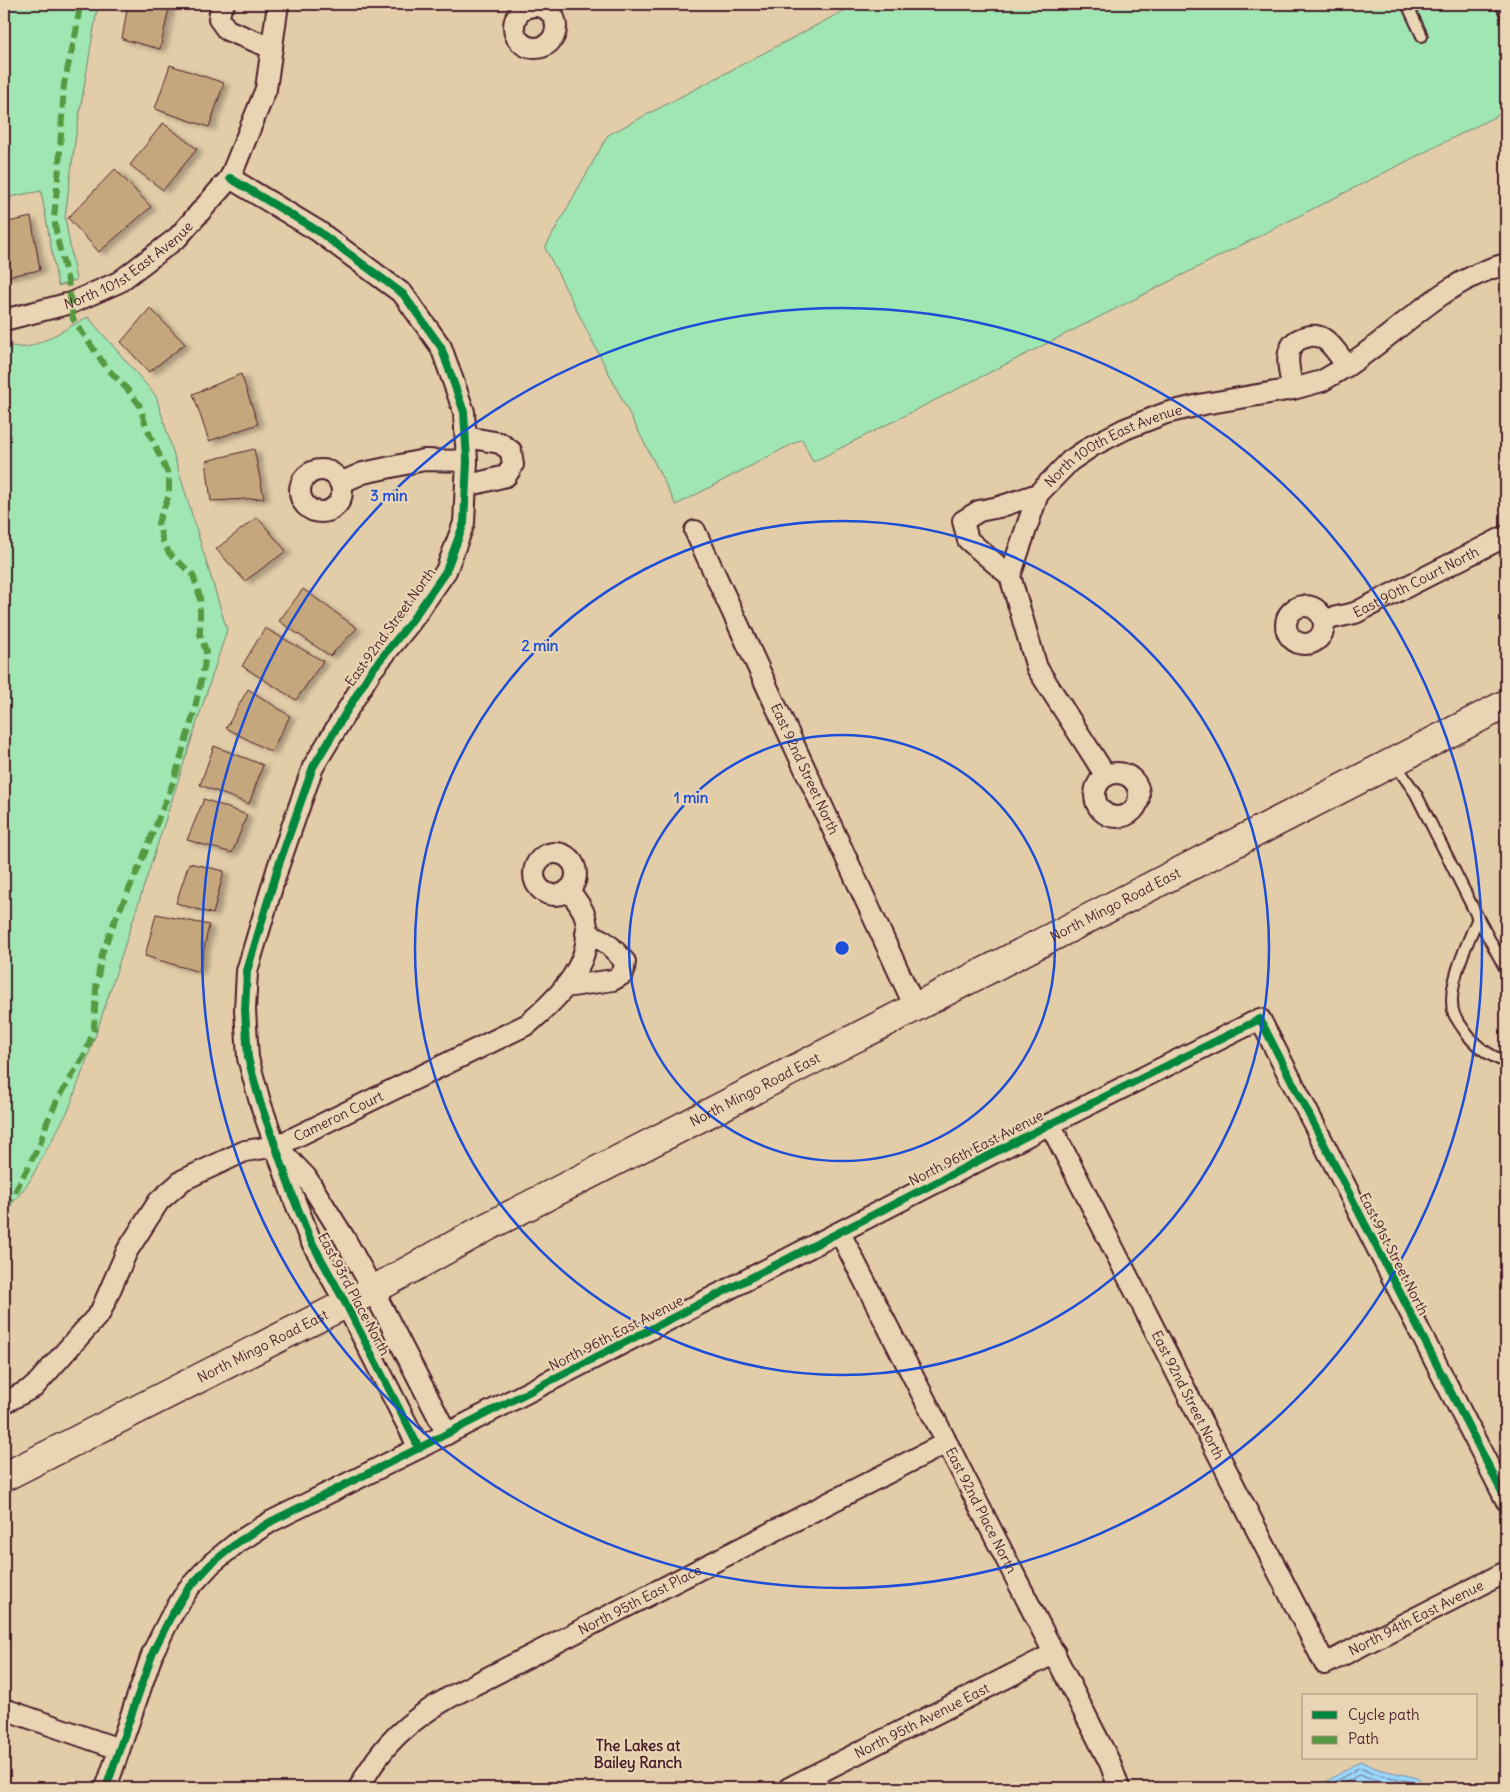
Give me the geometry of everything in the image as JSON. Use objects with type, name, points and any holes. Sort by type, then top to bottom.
[{"type":"street","points":[[224,4],[221,6],[219,19],[227,30],[272,48]]},
{"type":"street","name":"North 101st East Avenue","points":[[4,320],[71,303],[119,282],[178,237],[230,178],[266,89],[278,4]]},
{"type":"street","name":"East 92nd Street North","points":[[230,178],[318,231],[403,294],[441,347],[464,412],[466,437],[467,461],[464,523],[446,571],[410,623],[371,671],[314,766],[278,867],[247,972],[245,1010],[248,1058],[260,1102],[277,1146]]},
{"type":"street","name":"North 100th East Avenue","points":[[1010,576],[1038,494],[1070,461],[1092,446],[1125,429],[1166,413],[1194,406],[1293,389],[1322,381],[1370,351],[1437,297],[1471,277],[1506,264]]},
{"type":"street","points":[[1293,389],[1287,356],[1295,342],[1301,338],[1308,336],[1324,339],[1347,366]]},
{"type":"street","points":[[466,437],[500,443],[511,452],[513,465],[506,476],[466,486]]},
{"type":"street","points":[[340,482],[363,473],[424,460],[467,461]]},
{"type":"street","points":[[1038,494],[999,507],[979,511],[963,521],[968,540],[1010,576],[1037,668],[1106,776]]},
{"type":"street","name":"East 92nd Street North","points":[[696,531],[915,1007]]},
{"type":"street","name":"East 90th Court North","points":[[1323,620],[1355,613],[1506,536]]},
{"type":"street","name":"North Mingo Road East","points":[[4,1477],[346,1304],[487,1227],[1506,704]]},
{"type":"street","name":"Cameron Court","points":[[4,1403],[34,1387],[100,1313],[127,1251],[160,1201],[183,1180],[245,1151],[277,1146],[528,1024],[551,1004],[572,978],[582,960],[587,940],[585,915],[568,890]]},
{"type":"street","points":[[565,987],[613,980],[623,974],[625,962],[617,953],[603,939],[586,933]]},
{"type":"street","name":"North 96th East Avenue","points":[[106,1788],[153,1652],[170,1618],[188,1589],[211,1564],[238,1542],[272,1521],[420,1448],[1260,1018]]},
{"type":"street","name":"East 91st Street North","points":[[1260,1018],[1506,1500]]},
{"type":"street","name":"East 92nd Street North","points":[[1050,1124],[1325,1664]]},
{"type":"street","name":"East 93rd Place North","points":[[277,1146],[306,1177],[345,1239],[447,1434]]},
{"type":"street","name":"East 93rd Place North","points":[[277,1146],[294,1199],[310,1239],[346,1304],[420,1448]]},
{"type":"street","name":"East 92nd Place North","points":[[840,1233],[1055,1653],[1110,1763],[1119,1788]]},
{"type":"street","name":"North 95th East Place","points":[[359,1788],[380,1753],[392,1739],[408,1724],[433,1707],[946,1443]]},
{"type":"street","name":"North 94th East Avenue","points":[[1325,1664],[1506,1572]]},
{"type":"street","name":"North 95th Avenue East","points":[[789,1788],[1055,1653]]},
{"type":"street","points":[[4,1709],[119,1749]]},
{"type":"lane","points":[[1407,4],[1422,36]]},
{"type":"lane","points":[[1501,4],[1506,14]]},
{"type":"lane","points":[[1394,762],[1416,794],[1506,970]]},
{"type":"lane","points":[[1478,918],[1460,961],[1452,988],[1454,1013],[1469,1038],[1493,1057],[1506,1062]]},
{"type":"green space","points":[[4,4],[98,4],[75,141],[65,217],[76,280],[58,286],[41,191],[4,198]]},
{"type":"green space","points":[[857,4],[1506,4],[1506,111],[813,462],[802,439],[676,505],[545,248],[608,135]]},
{"type":"green space","points":[[88,317],[156,396],[227,630],[96,1034],[69,1109],[29,1182],[4,1214],[4,348],[9,346],[27,347],[50,338]]},
{"type":"water","points":[[1360,1761],[1378,1769],[1414,1777],[1437,1788],[1316,1788]]},
{"type":"building","points":[[128,4],[170,4],[160,49],[122,39]]},
{"type":"building","points":[[170,65],[224,83],[209,127],[155,109]]},
{"type":"building","points":[[163,123],[197,149],[163,190],[130,165]]},
{"type":"building","points":[[115,169],[151,207],[99,252],[68,218]]},
{"type":"building","points":[[31,217],[40,270],[4,277],[4,223]]},
{"type":"building","points":[[150,308],[185,344],[149,372],[121,342]]},
{"type":"building","points":[[241,374],[258,424],[209,441],[193,394]]},
{"type":"building","points":[[254,449],[264,498],[211,501],[206,461]]},
{"type":"building","points":[[257,517],[286,551],[245,581],[216,549]]},
{"type":"building","points":[[303,589],[357,628],[330,656],[279,621]]},
{"type":"building","points":[[265,628],[323,661],[296,700],[242,666]]},
{"type":"building","points":[[248,689],[290,716],[271,752],[226,728]]},
{"type":"building","points":[[214,746],[263,765],[249,804],[200,785]]},
{"type":"building","points":[[204,799],[247,815],[232,853],[187,840]]},
{"type":"building","points":[[189,863],[224,871],[213,914],[176,903]]},
{"type":"building","points":[[156,914],[209,925],[199,972],[145,956]]},
{"type":"marked path","points":[[4,1207],[13,1196],[40,1144],[47,1122],[57,1101],[85,1054],[94,1029],[96,988],[102,954],[174,780],[193,716],[206,651],[200,634],[200,597],[193,575],[169,553],[163,541],[158,523],[169,495],[169,476],[146,426],[139,404],[106,367],[73,319],[68,281],[58,242],[54,218],[64,84],[76,32],[80,4]]},
{"type":"cycle path","points":[[230,178],[318,231],[403,294],[441,347],[464,412],[467,461],[464,523],[446,571],[410,623],[371,671],[313,767],[278,867],[247,971],[245,1010],[248,1058],[260,1102],[294,1199],[310,1239],[346,1304],[419,1448]]},
{"type":"cycle path","points":[[106,1788],[153,1652],[170,1618],[188,1589],[211,1564],[238,1542],[272,1521],[419,1448],[1050,1124],[1260,1019],[1506,1500]]},
{"type":"district","name":"The Lakes at Bailey Ranch","points":[[638,1754]]}]
